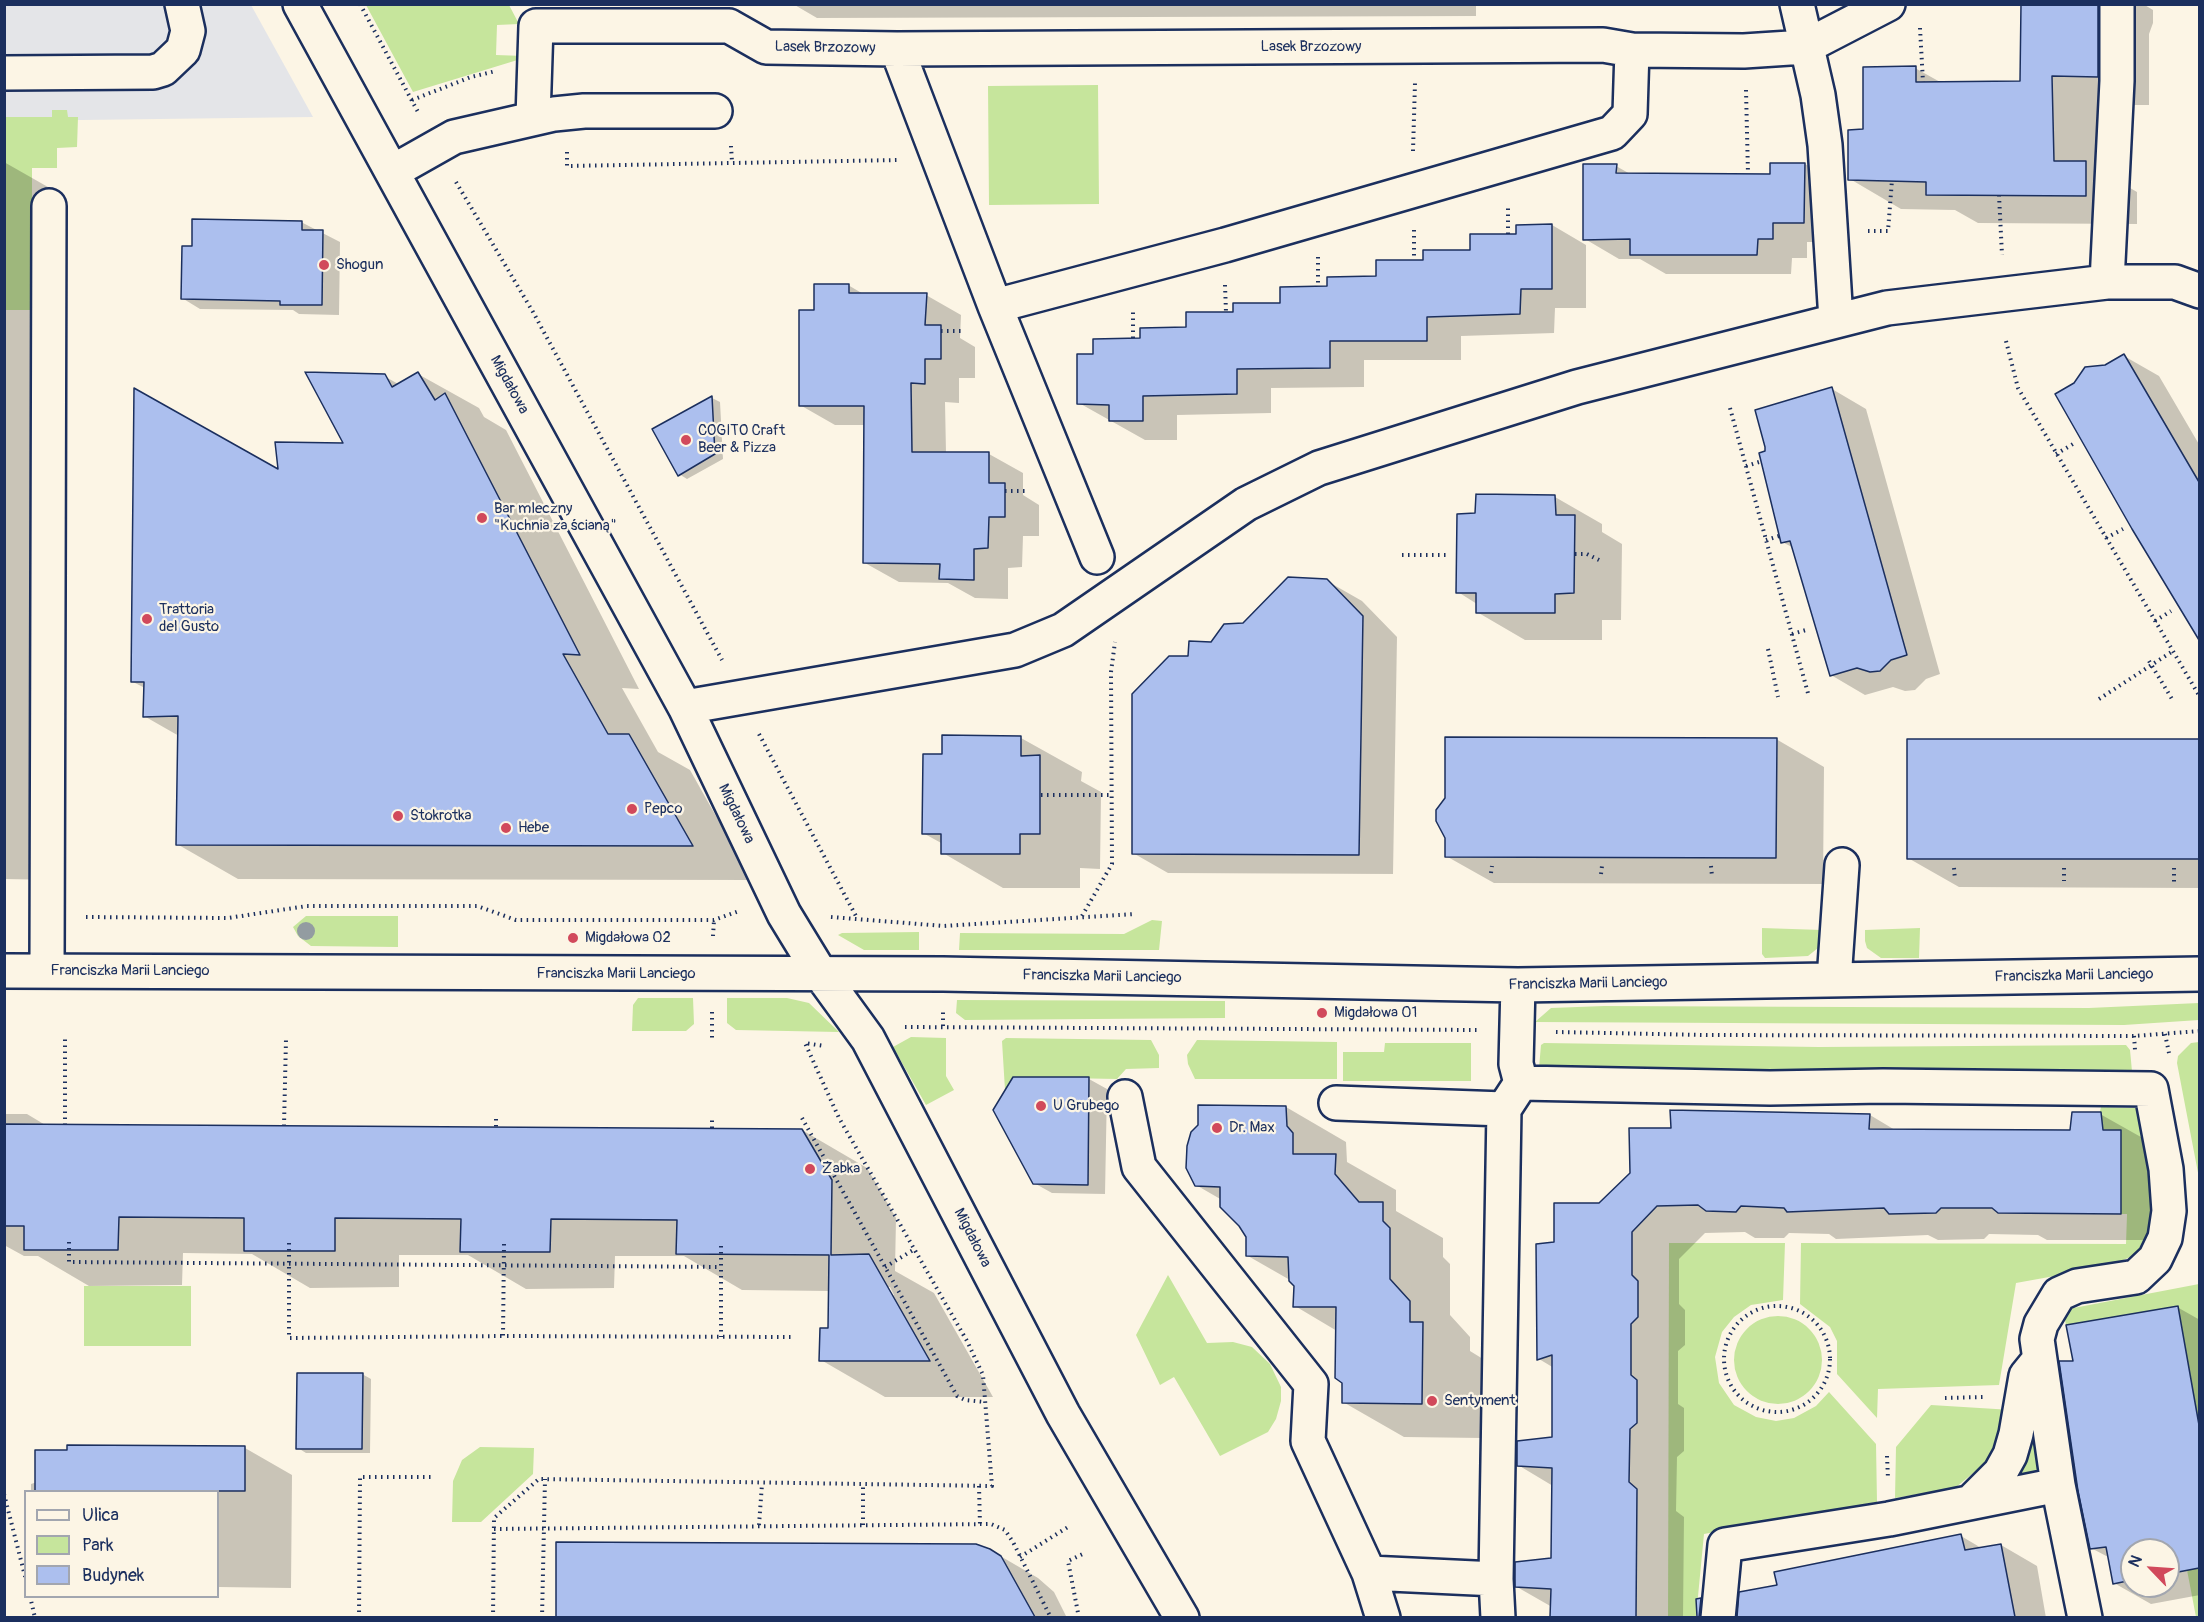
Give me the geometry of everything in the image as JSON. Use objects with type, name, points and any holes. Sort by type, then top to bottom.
[{"type":"street","points":[[4,73],[153,72],[163,69],[183,50],[188,31],[182,4]]},
{"type":"street","name":"Migdałowa","points":[[300,4],[685,707],[784,915],[820,973],[868,1039],[1063,1414],[1182,1617]]},
{"type":"street","points":[[1797,4],[1805,47],[1818,95],[1825,145],[1836,321]]},
{"type":"street","name":"Lasek Brzozowy","points":[[730,15],[766,47],[897,49],[1603,45],[1632,50],[1744,51],[1805,47],[1888,4]]},
{"type":"street","points":[[2107,282],[2117,81],[2117,4]]},
{"type":"street","points":[[533,118],[536,26],[730,15]]},
{"type":"street","points":[[897,49],[995,306],[1097,557]]},
{"type":"street","points":[[995,306],[1413,192],[1612,133],[1630,114],[1632,50]]},
{"type":"street","points":[[392,172],[436,147],[478,129],[566,111],[715,111]]},
{"type":"street","points":[[47,971],[49,206]]},
{"type":"street","points":[[685,707],[1015,650],[1063,630],[1246,504],[1318,468],[1576,387],[1887,308],[2107,282],[2175,282],[2199,291]]},
{"type":"street","points":[[1834,980],[1842,865]]},
{"type":"street","name":"Franciszka Marii Lanciego","points":[[4,971],[820,973],[1518,985],[2199,974]]},
{"type":"street","points":[[1498,1617],[1496,1579],[1512,1096],[1516,1064],[1518,985]]},
{"type":"street","points":[[1336,1103],[1883,1086],[2151,1089],[2166,1169],[2169,1211],[2165,1238],[2155,1259],[2136,1276],[2077,1286],[2059,1294],[2045,1317],[2037,1339],[2058,1485],[2085,1617]]},
{"type":"street","points":[[1125,1097],[1139,1167],[1311,1384],[1308,1441],[1369,1573],[1383,1617]]},
{"type":"street","points":[[1971,1502],[2000,1473],[2010,1455],[2026,1376],[2039,1359]]},
{"type":"street","points":[[1718,1617],[1725,1545],[1888,1520],[2058,1485]]},
{"type":"street","points":[[1369,1573],[1496,1579]]},
{"type":"path","points":[[360,4],[436,147],[533,312],[715,645],[740,698],[858,918]]},
{"type":"path","points":[[1920,27],[1923,82]]},
{"type":"path","points":[[1413,192],[1416,47]]},
{"type":"path","points":[[1744,51],[1748,174]]},
{"type":"path","points":[[412,100],[471,77],[535,63]]},
{"type":"path","points":[[566,111],[567,166],[939,160]]},
{"type":"path","points":[[1831,231],[1888,231],[1892,180]]},
{"type":"path","points":[[1999,195],[2003,293]]},
{"type":"path","points":[[2006,341],[2018,388],[2199,697]]},
{"type":"path","points":[[1730,408],[1809,697]]},
{"type":"path","points":[[2056,454],[2073,444]]},
{"type":"path","points":[[1746,466],[1759,462]]},
{"type":"path","points":[[2106,538],[2123,529]]},
{"type":"path","points":[[1766,540],[1779,536]]},
{"type":"path","points":[[1575,554],[1587,554],[1599,560]]},
{"type":"path","points":[[1402,555],[1446,555]]},
{"type":"path","points":[[1082,917],[1112,864],[1111,672],[1115,644],[1113,595]]},
{"type":"path","points":[[2156,621],[2171,611]]},
{"type":"path","points":[[1792,634],[1806,630]]},
{"type":"path","points":[[1768,649],[1778,697]]},
{"type":"path","points":[[2099,699],[2150,663],[2173,651]]},
{"type":"path","points":[[2150,663],[2172,699]]},
{"type":"path","points":[[1041,795],[1112,795]]},
{"type":"path","points":[[1491,873],[1492,866]]},
{"type":"path","points":[[1601,874],[1602,866]]},
{"type":"path","points":[[1711,866],[1712,876]]},
{"type":"path","points":[[1954,868],[1954,879]]},
{"type":"path","points":[[2064,868],[2064,881]]},
{"type":"path","points":[[2174,868],[2174,883]]},
{"type":"path","points":[[48,917],[228,918],[307,906],[477,906],[516,920],[714,920],[737,911],[944,926],[1135,914]]},
{"type":"path","points":[[65,1038],[65,1125]]},
{"type":"path","points":[[284,1126],[286,1039]]},
{"type":"path","points":[[712,1118],[712,1128]]},
{"type":"path","points":[[802,1118],[957,1396],[965,1400],[985,1402]]},
{"type":"path","points":[[496,1119],[496,1127]]},
{"type":"path","points":[[69,1242],[69,1262],[721,1267]]},
{"type":"path","points":[[289,1243],[288,1338],[791,1337]]},
{"type":"path","points":[[503,1336],[504,1244]]},
{"type":"path","points":[[721,1246],[721,1337]]},
{"type":"path","points":[[885,1267],[915,1249]]},
{"type":"path","points":[[1772,1306],[1790,1307],[1806,1314],[1819,1326],[1827,1341],[1830,1358],[1828,1375],[1821,1391],[1800,1407],[1774,1413],[1756,1409],[1730,1386],[1725,1369],[1724,1351],[1730,1334],[1741,1320],[1755,1310],[1772,1306]]},
{"type":"path","points":[[1945,1398],[1990,1397]]},
{"type":"path","points":[[1887,1456],[1888,1485]]},
{"type":"path","points":[[359,1617],[360,1478],[434,1476]]},
{"type":"path","points":[[493,1617],[494,1518],[539,1479],[992,1486]]},
{"type":"path","points":[[542,1617],[542,1528],[545,1479]]},
{"type":"path","points":[[759,1525],[762,1484]]},
{"type":"path","points":[[863,1485],[863,1525]]},
{"type":"path","points":[[979,1486],[980,1525]]},
{"type":"path","points":[[4,1494],[24,1572]]},
{"type":"path","points":[[494,1529],[991,1524],[1005,1530],[1050,1617]]},
{"type":"path","points":[[1020,1557],[1068,1527]]},
{"type":"path","points":[[1079,1617],[1068,1561],[1085,1553]]},
{"type":"path","points":[[30,1598],[35,1617]]},
{"type":"shaded area","points":[[4,5],[251,5],[313,117],[5,121]]},
{"type":"green space","points":[[366,5],[509,5],[519,24],[497,25],[496,55],[524,56],[524,58],[413,92]]},
{"type":"green space","points":[[1098,85],[1099,204],[989,205],[988,86]]},
{"type":"green space","points":[[52,110],[67,110],[68,117],[78,117],[77,147],[57,148],[57,168],[32,168],[32,310],[5,310],[5,117],[52,117]]},
{"type":"green space","points":[[306,916],[398,916],[398,947],[311,946],[298,936],[293,927]]},
{"type":"green space","points":[[1152,920],[1162,921],[1159,950],[959,950],[960,933],[1124,934]]},
{"type":"green space","points":[[1762,928],[1822,930],[1818,948],[1808,956],[1765,958],[1762,954]]},
{"type":"green space","points":[[1920,928],[1919,958],[1881,958],[1867,948],[1865,930]]},
{"type":"green space","points":[[919,932],[919,950],[864,950],[838,935],[842,933]]},
{"type":"green space","points":[[638,998],[693,998],[694,1024],[686,1031],[632,1031],[633,1005]]},
{"type":"green space","points":[[727,998],[787,998],[809,1003],[839,1032],[736,1030],[727,1023]]},
{"type":"green space","points":[[957,1000],[1225,1001],[1225,1018],[965,1020],[956,1013]]},
{"type":"green space","points":[[2199,1003],[2199,1020],[2124,1025],[1535,1022],[1551,1008],[1604,1006],[2089,1008]]},
{"type":"green space","points":[[911,1037],[946,1038],[946,1076],[954,1090],[926,1105],[893,1047]]},
{"type":"green space","points":[[1006,1038],[1151,1040],[1159,1055],[1159,1068],[1126,1069],[1117,1079],[1013,1077],[1005,1090],[1002,1041]]},
{"type":"green space","points":[[1197,1040],[1337,1042],[1337,1079],[1195,1079],[1188,1064],[1187,1055]]},
{"type":"green space","points":[[2200,1042],[2199,1178],[2177,1063],[2178,1056],[2191,1043]]},
{"type":"green space","points":[[1385,1043],[1471,1043],[1471,1081],[1343,1081],[1343,1052],[1384,1052]]},
{"type":"green space","points":[[1544,1043],[1819,1047],[2126,1045],[2130,1050],[2133,1082],[1539,1068],[1541,1045]]},
{"type":"green space","points":[[2101,1107],[2135,1108],[2140,1111],[2157,1215],[2154,1237],[2139,1253],[2110,1266],[2016,1283],[1999,1385],[1878,1389],[1877,1418],[1837,1374],[1837,1341],[1830,1327],[1800,1304],[1801,1243],[2126,1244],[2127,1214],[2121,1214],[2121,1130],[2096,1129]]},
{"type":"green space","points":[[1669,1243],[1785,1243],[1783,1300],[1751,1305],[1734,1317],[1722,1332],[1715,1357],[1719,1383],[1734,1405],[1756,1417],[1776,1421],[1794,1418],[1816,1406],[1829,1392],[1876,1444],[1877,1502],[1704,1534],[1696,1617],[1668,1618]]},
{"type":"green space","points":[[1168,1275],[1207,1343],[1233,1342],[1252,1347],[1270,1364],[1281,1387],[1281,1401],[1276,1419],[1268,1432],[1220,1456],[1174,1377],[1160,1385],[1136,1335]]},
{"type":"green space","points":[[2199,1284],[2199,1425],[2178,1306],[2066,1325],[2063,1310]]},
{"type":"green space","points":[[84,1286],[191,1286],[191,1346],[84,1346]]},
{"type":"green space","points":[[1769,1316],[1787,1316],[1803,1323],[1815,1335],[1822,1351],[1822,1369],[1815,1385],[1803,1397],[1787,1404],[1769,1404],[1753,1397],[1741,1385],[1734,1369],[1734,1351],[1741,1335],[1753,1323]]},
{"type":"green space","points":[[2031,1404],[2048,1475],[2020,1478],[2019,1470]]},
{"type":"green space","points":[[1931,1405],[2012,1410],[2001,1443],[1983,1465],[1955,1488],[1895,1498],[1896,1447]]},
{"type":"green space","points":[[480,1447],[534,1448],[533,1474],[481,1522],[452,1522],[453,1481],[462,1460]]},
{"type":"green space","points":[[2199,1568],[2199,1617],[2196,1617],[2187,1570]]},
{"type":"building","points":[[2021,4],[2098,4],[2098,77],[2052,76],[2054,161],[2086,161],[2086,196],[1926,195],[1926,182],[1848,180],[1848,130],[1863,129],[1863,67],[1916,66],[1916,82],[2020,81]]},
{"type":"building","points":[[1770,163],[1805,163],[1804,223],[1773,223],[1773,239],[1758,239],[1757,255],[1630,255],[1630,239],[1583,240],[1583,164],[1617,164],[1616,173],[1770,174]]},
{"type":"building","points":[[192,219],[302,221],[302,230],[323,230],[322,305],[280,305],[280,301],[181,299],[182,246],[192,246]]},
{"type":"building","points":[[1552,224],[1552,289],[1521,289],[1520,314],[1427,317],[1427,341],[1330,341],[1330,368],[1237,369],[1237,394],[1143,396],[1143,421],[1109,421],[1109,405],[1077,404],[1077,354],[1093,354],[1093,339],[1140,338],[1140,328],[1186,327],[1186,312],[1233,312],[1233,303],[1280,303],[1280,287],[1327,286],[1327,277],[1376,276],[1376,260],[1423,260],[1423,250],[1470,250],[1470,234],[1516,234],[1516,225]]},
{"type":"building","points":[[814,284],[849,284],[849,293],[927,293],[925,325],[941,325],[941,359],[925,359],[925,384],[911,383],[912,452],[989,452],[989,483],[1005,483],[1005,517],[989,517],[988,548],[974,549],[974,580],[939,579],[940,564],[863,563],[864,406],[799,406],[799,310],[814,310]]},
{"type":"building","points":[[2124,354],[2199,482],[2199,640],[2055,394],[2074,383],[2085,367],[2105,365]]},
{"type":"building","points":[[305,372],[385,374],[392,387],[418,372],[435,400],[445,393],[580,655],[563,654],[608,734],[629,734],[693,846],[176,845],[178,716],[143,717],[144,682],[131,682],[134,388],[278,469],[275,442],[343,443]]},
{"type":"building","points":[[1832,387],[1907,655],[1891,660],[1880,671],[1870,672],[1857,668],[1830,676],[1790,541],[1781,543],[1759,453],[1765,451],[1765,447],[1755,410]]},
{"type":"building","points":[[712,396],[715,454],[678,476],[652,429]]},
{"type":"building","points":[[1476,494],[1555,495],[1556,515],[1575,515],[1574,593],[1555,594],[1555,613],[1476,613],[1476,593],[1456,593],[1457,514],[1475,513]]},
{"type":"building","points":[[1288,577],[1327,579],[1363,616],[1359,855],[1132,854],[1132,694],[1169,656],[1188,656],[1189,641],[1211,642],[1224,624],[1243,623]]},
{"type":"building","points":[[942,735],[1021,736],[1021,756],[1040,755],[1040,834],[1020,834],[1020,854],[941,854],[941,834],[922,834],[923,754],[942,754]]},
{"type":"building","points":[[1445,737],[1777,738],[1776,858],[1445,857],[1445,838],[1436,821],[1436,810],[1445,798]]},
{"type":"building","points":[[1907,739],[2199,739],[2199,859],[1907,859]]},
{"type":"building","points":[[1013,1077],[1089,1077],[1088,1185],[1033,1184],[993,1110]]},
{"type":"building","points":[[1198,1105],[1286,1106],[1287,1126],[1293,1133],[1293,1154],[1336,1154],[1335,1174],[1359,1202],[1383,1202],[1383,1221],[1390,1228],[1390,1279],[1410,1301],[1410,1322],[1423,1322],[1422,1404],[1342,1403],[1342,1383],[1335,1378],[1336,1307],[1293,1307],[1294,1286],[1289,1281],[1288,1257],[1246,1256],[1246,1237],[1239,1226],[1220,1207],[1220,1187],[1195,1186],[1186,1168],[1187,1146],[1191,1132],[1198,1125]]},
{"type":"building","points":[[1670,1110],[1870,1114],[1869,1129],[2070,1130],[2072,1112],[2101,1112],[2103,1130],[2121,1130],[2121,1214],[1998,1213],[1992,1208],[1941,1208],[1936,1213],[1889,1214],[1884,1208],[1787,1212],[1784,1208],[1741,1206],[1736,1212],[1706,1211],[1698,1205],[1657,1206],[1632,1232],[1632,1275],[1638,1281],[1638,1317],[1631,1324],[1631,1375],[1637,1380],[1637,1423],[1630,1429],[1629,1482],[1637,1489],[1636,1617],[1550,1617],[1551,1589],[1515,1587],[1515,1562],[1551,1558],[1552,1468],[1517,1466],[1517,1441],[1552,1437],[1552,1355],[1537,1360],[1536,1244],[1554,1242],[1554,1203],[1599,1203],[1630,1173],[1629,1128],[1671,1128]]},
{"type":"building","points":[[4,1124],[802,1129],[832,1180],[831,1255],[869,1254],[930,1361],[819,1361],[820,1328],[828,1328],[829,1255],[676,1254],[677,1220],[551,1219],[550,1252],[460,1252],[461,1219],[335,1218],[335,1251],[244,1251],[244,1218],[119,1217],[118,1250],[24,1250],[24,1226],[4,1226]]},
{"type":"building","points":[[2178,1306],[2199,1425],[2199,1568],[2180,1572],[2180,1538],[2120,1538],[2120,1583],[2113,1584],[2106,1547],[2090,1549],[2078,1491],[2059,1361],[2073,1361],[2066,1325]]},
{"type":"building","points":[[297,1373],[363,1373],[362,1449],[296,1449]]},
{"type":"building","points":[[67,1445],[245,1446],[245,1491],[35,1490],[35,1450],[67,1450]]},
{"type":"building","points":[[1961,1534],[1965,1550],[2001,1544],[2015,1617],[1737,1617],[1739,1592],[1777,1585],[1774,1572]]},
{"type":"building","points":[[556,1542],[976,1544],[1001,1556],[1035,1617],[556,1617]]},
{"type":"building","points":[[1701,1598],[1699,1617],[1697,1617],[1696,1599]]},
{"type":"place","name":"Shogun","points":[[324,265]]},
{"type":"place","name":"COGITO Craft Beer & Pizza","points":[[686,440]]},
{"type":"place","name":"Bar mleczny \"Kuchnia za ścianą\"","points":[[482,518]]},
{"type":"place","name":"Trattoria del Gusto","points":[[147,619]]},
{"type":"place","name":"Pepco","points":[[632,809]]},
{"type":"place","name":"Stokrotka","points":[[398,816]]},
{"type":"place","name":"Hebe","points":[[506,828]]},
{"type":"place","name":"Migdałowa 02","points":[[573,938]]},
{"type":"place","name":"Migdałowa 01","points":[[1322,1013]]},
{"type":"place","name":"U Grubego","points":[[1041,1106]]},
{"type":"place","name":"Dr. Max","points":[[1217,1128]]},
{"type":"place","name":"Żabka","points":[[810,1169]]},
{"type":"place","name":"Sentyment","points":[[1432,1401]]}]
